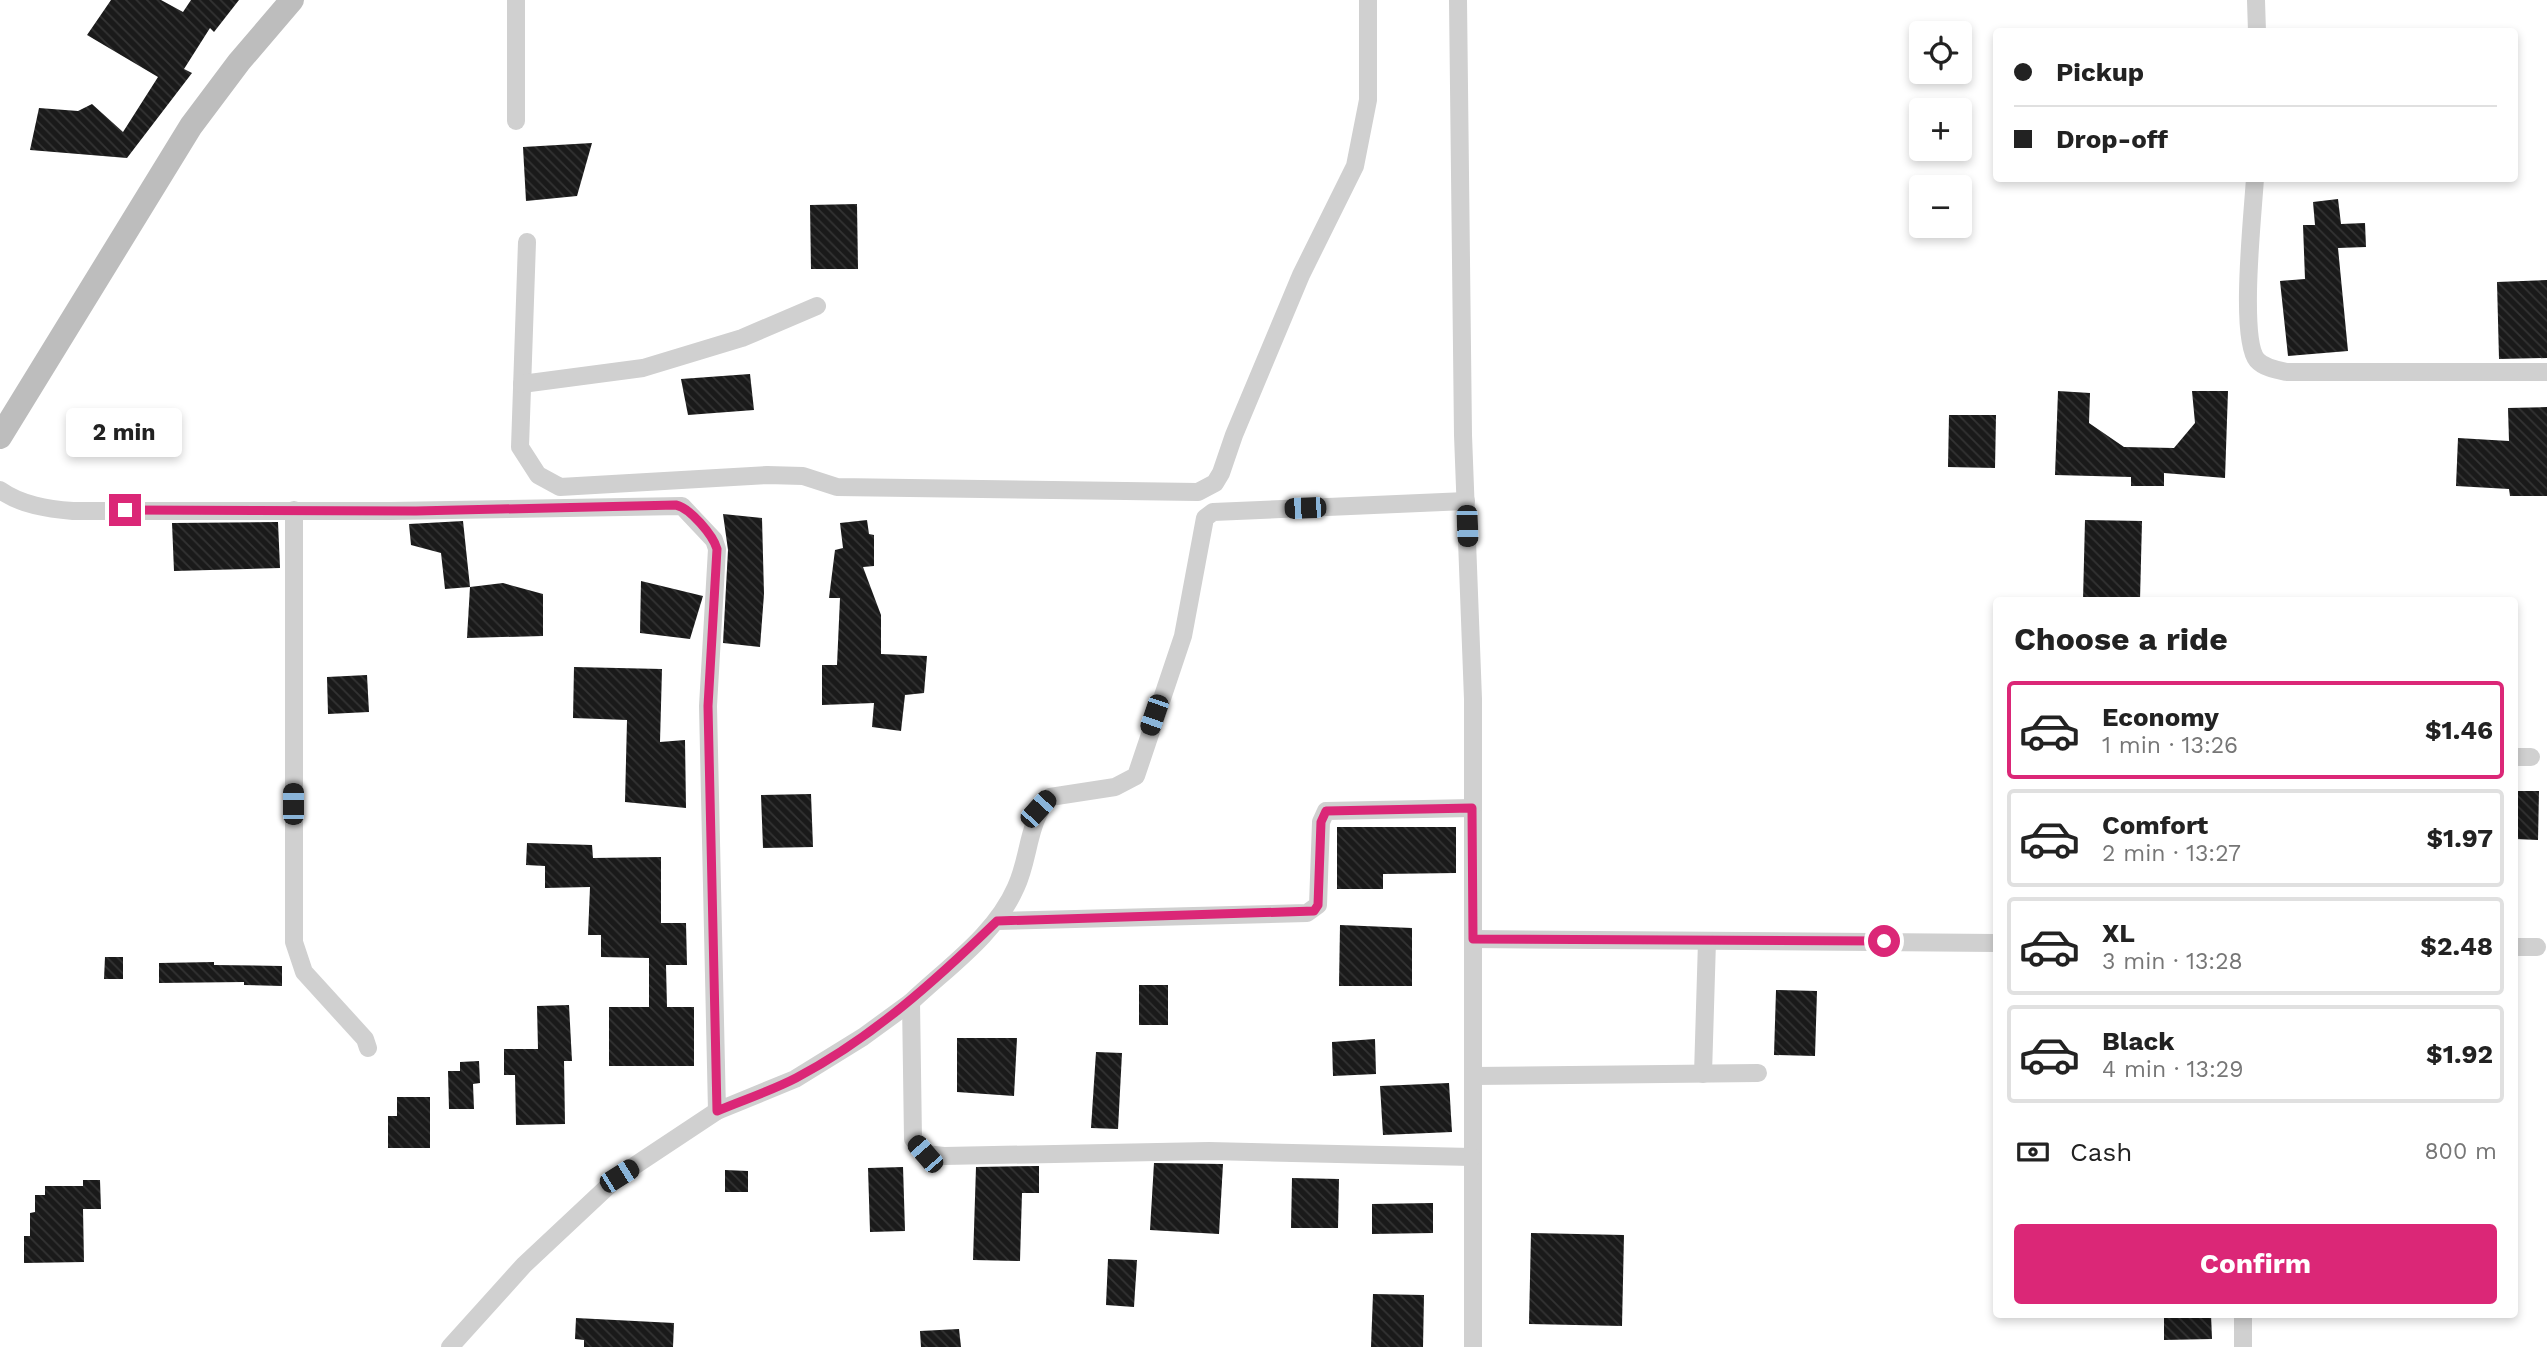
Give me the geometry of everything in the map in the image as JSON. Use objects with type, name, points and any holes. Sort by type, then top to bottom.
[{"type":"main road","points":[[0,437],[191,126],[239,62],[292,0]]},
{"type":"street","points":[[516,0],[516,121]]},
{"type":"street","points":[[527,242],[520,447],[538,475],[560,487],[767,474],[803,476],[837,487],[1198,492],[1208,488],[1221,473],[1234,435],[1301,275],[1355,166],[1368,100],[1368,0]]},
{"type":"street","points":[[1458,0],[1466,501],[1473,699],[1473,1347]]},
{"type":"street","points":[[2256,0],[2257,28]]},
{"type":"street","points":[[2255,182],[2247,333],[2257,361],[2287,372],[2547,372]]},
{"type":"street","points":[[522,384],[643,368],[742,338],[817,306]]},
{"type":"street","points":[[0,490],[13,500],[54,510],[676,505],[686,509],[714,540],[717,549],[708,706],[717,1111]]},
{"type":"street","points":[[450,1347],[524,1265],[619,1176],[717,1111],[794,1079],[863,1037],[911,1002],[997,921],[1017,885],[1038,809],[1050,797],[1115,787],[1136,776],[1183,636],[1205,518],[1213,512],[1466,501]]},
{"type":"street","points":[[294,510],[294,942],[304,972],[365,1039],[368,1048]]},
{"type":"street","points":[[997,921],[1307,913],[1318,905],[1321,822],[1326,811],[1472,808]]},
{"type":"street","points":[[1473,939],[1993,943]]},
{"type":"street","points":[[1703,1074],[1706,941]]},
{"type":"street","points":[[2518,947],[2538,947]]},
{"type":"street","points":[[911,1002],[913,1139],[925,1154],[944,1156],[1209,1151],[1472,1157]]},
{"type":"street","points":[[1473,1076],[1758,1073]]},
{"type":"street","points":[[2243,1318],[2243,1347]]},
{"type":"building","points":[[111,0],[161,0],[183,12],[191,0],[239,0],[214,32],[210,28],[184,69],[192,73],[127,158],[30,150],[39,108],[78,111],[92,104],[123,132],[158,77],[87,35]]},
{"type":"building","points":[[592,143],[577,196],[526,201],[523,147]]},
{"type":"building","points":[[2338,199],[2341,224],[2365,223],[2366,247],[2338,248],[2348,351],[2288,356],[2280,281],[2305,279],[2303,225],[2315,225],[2313,202]]},
{"type":"building","points":[[857,204],[858,269],[811,269],[810,205]]},
{"type":"building","points":[[2547,280],[2547,358],[2499,359],[2497,282]]},
{"type":"building","points":[[750,374],[754,410],[688,415],[681,379]]},
{"type":"building","points":[[2058,391],[2090,393],[2089,423],[2124,447],[2174,448],[2195,423],[2192,391],[2228,391],[2225,478],[2164,473],[2164,486],[2131,486],[2131,477],[2055,475]]},
{"type":"building","points":[[2547,407],[2547,496],[2510,496],[2509,489],[2456,486],[2458,438],[2509,441],[2508,408]]},
{"type":"building","points":[[1949,415],[1996,415],[1995,468],[1948,467]]},
{"type":"building","points":[[723,514],[762,518],[764,594],[760,647],[723,643],[728,550]]},
{"type":"building","points":[[867,520],[869,534],[874,535],[874,566],[863,567],[881,615],[881,654],[927,656],[924,693],[905,695],[901,731],[872,727],[874,703],[822,705],[822,665],[837,665],[840,598],[829,598],[835,550],[843,548],[840,523]]},
{"type":"building","points":[[2085,520],[2142,521],[2140,597],[2083,597]]},
{"type":"building","points":[[463,521],[470,587],[445,589],[441,553],[411,545],[409,524]]},
{"type":"building","points":[[278,522],[280,568],[174,571],[172,523]]},
{"type":"building","points":[[641,581],[703,596],[690,639],[640,633]]},
{"type":"building","points":[[503,583],[543,594],[543,636],[467,638],[470,587]]},
{"type":"building","points":[[574,667],[662,669],[660,742],[685,740],[686,808],[625,802],[627,720],[573,718]]},
{"type":"building","points":[[367,675],[369,712],[328,714],[327,677]]},
{"type":"building","points":[[2518,791],[2539,791],[2538,840],[2518,839]]},
{"type":"building","points":[[811,794],[813,847],[763,848],[761,795]]},
{"type":"building","points":[[1337,827],[1456,827],[1456,873],[1383,874],[1383,889],[1337,889]]},
{"type":"building","points":[[527,843],[592,845],[593,858],[661,857],[661,923],[686,923],[687,965],[666,965],[667,1007],[694,1007],[694,1066],[609,1066],[609,1007],[649,1007],[649,958],[601,957],[601,935],[588,935],[590,887],[545,888],[545,866],[526,865]]},
{"type":"building","points":[[1340,925],[1412,928],[1412,986],[1339,986]]},
{"type":"building","points":[[105,957],[123,957],[123,979],[104,979]]},
{"type":"building","points":[[214,962],[214,965],[282,966],[282,986],[244,985],[244,982],[159,983],[159,963]]},
{"type":"building","points":[[1139,985],[1168,985],[1168,1025],[1139,1025]]},
{"type":"building","points":[[1776,990],[1817,991],[1815,1056],[1774,1055]]},
{"type":"building","points":[[569,1005],[572,1061],[564,1061],[565,1124],[516,1125],[515,1075],[504,1075],[504,1049],[538,1049],[537,1006]]},
{"type":"building","points":[[957,1038],[1017,1038],[1014,1096],[957,1092]]},
{"type":"building","points":[[1375,1039],[1376,1074],[1333,1076],[1332,1042]]},
{"type":"building","points":[[1096,1052],[1122,1053],[1118,1129],[1091,1128]]},
{"type":"building","points":[[479,1061],[480,1083],[473,1084],[474,1109],[449,1109],[448,1071],[460,1071],[460,1062]]},
{"type":"building","points":[[1449,1083],[1452,1132],[1383,1135],[1380,1086]]},
{"type":"building","points":[[397,1097],[430,1097],[430,1148],[388,1148],[388,1116],[397,1116]]},
{"type":"building","points":[[1154,1163],[1223,1164],[1219,1234],[1150,1230]]},
{"type":"building","points":[[1039,1166],[1039,1193],[1022,1193],[1020,1261],[973,1260],[976,1167]]},
{"type":"building","points":[[903,1167],[905,1231],[870,1232],[868,1168]]},
{"type":"building","points":[[725,1170],[748,1171],[748,1192],[725,1192]]},
{"type":"building","points":[[1292,1178],[1339,1179],[1338,1228],[1291,1228]]},
{"type":"building","points":[[83,1180],[100,1180],[101,1209],[83,1209],[84,1262],[24,1263],[24,1236],[30,1236],[30,1213],[35,1212],[35,1195],[45,1195],[45,1186],[83,1186]]},
{"type":"building","points":[[1433,1203],[1433,1233],[1372,1234],[1372,1204]]},
{"type":"building","points":[[1531,1233],[1624,1235],[1622,1326],[1529,1324]]},
{"type":"building","points":[[1108,1259],[1137,1260],[1134,1307],[1106,1305]]},
{"type":"building","points":[[1373,1294],[1424,1295],[1423,1347],[1371,1347]]},
{"type":"building","points":[[576,1318],[674,1323],[673,1347],[584,1347],[584,1340],[575,1339]]},
{"type":"building","points":[[2164,1318],[2211,1318],[2212,1339],[2164,1340]]},
{"type":"building","points":[[959,1329],[961,1347],[921,1347],[920,1331]]},
{"type":"route","points":[[125,510],[416,511],[676,505],[686,509],[714,540],[717,549],[708,706],[717,1111],[794,1079],[863,1037],[911,1002],[997,921],[1314,911],[1318,905],[1321,822],[1326,811],[1472,808],[1473,939],[1884,941]]}]
